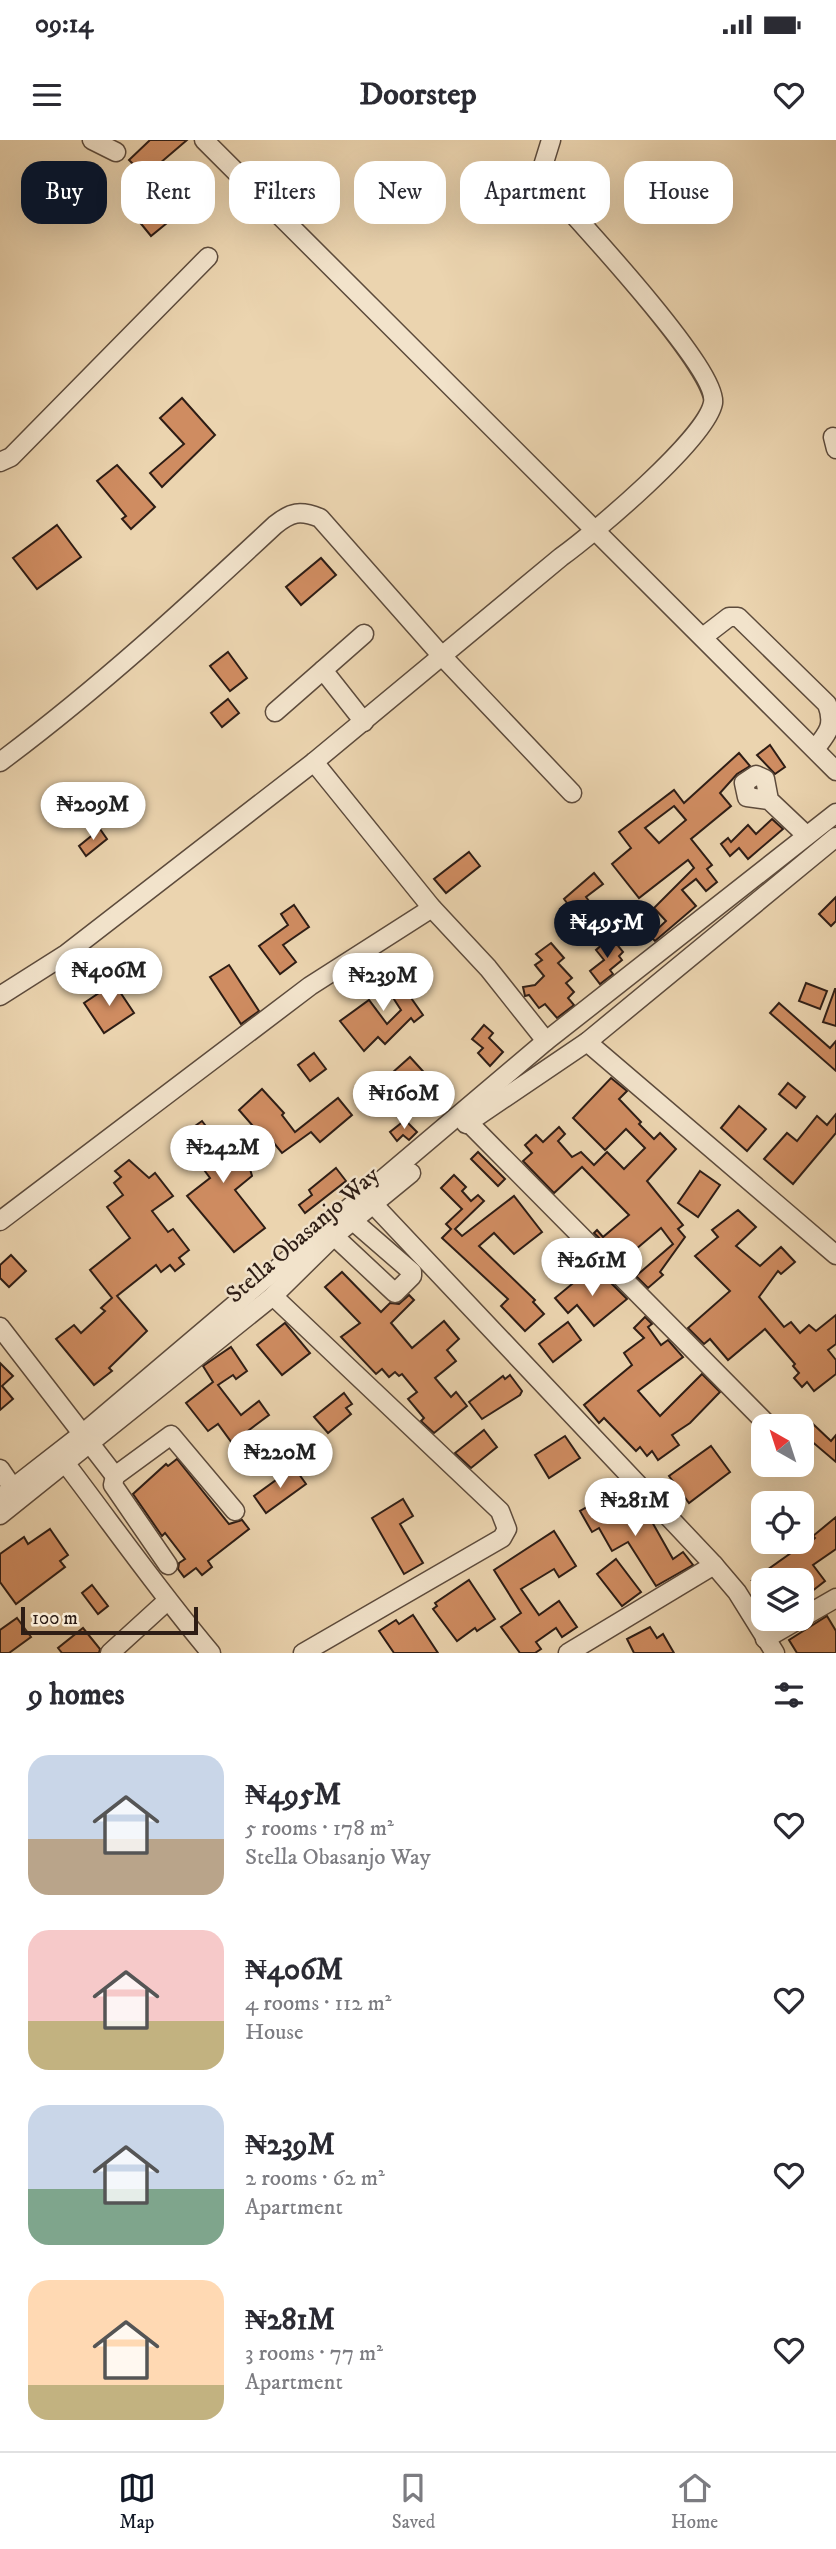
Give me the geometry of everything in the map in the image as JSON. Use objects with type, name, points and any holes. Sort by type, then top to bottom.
[{"type":"street","points":[[92,140],[116,152]]},
{"type":"street","points":[[204,140],[816,748],[836,771]]},
{"type":"street","points":[[0,996],[66,954],[314,762],[561,557],[597,532],[685,447],[708,415],[714,401],[708,381],[656,309],[543,181],[542,169],[551,140]]},
{"type":"street","points":[[0,462],[11,457],[208,257]]},
{"type":"street","points":[[0,762],[63,715],[142,649],[287,515],[302,511],[320,518],[441,655],[572,793]]},
{"type":"street","points":[[703,637],[729,617],[738,617],[827,704],[832,716],[831,730],[816,748]]},
{"type":"street","points":[[275,712],[364,634]]},
{"type":"street","points":[[323,670],[364,722]]},
{"type":"street","points":[[314,762],[432,908],[488,968],[546,1041]]},
{"type":"street","points":[[769,800],[805,834]]},
{"type":"street","points":[[0,1469],[7,1493],[86,1440],[342,1226],[546,1041],[805,834],[836,813]]},
{"type":"street","name":"Stella Obasanjo Way","points":[[0,1515],[66,1464],[86,1440],[273,1296],[342,1226],[374,1205],[468,1122],[587,1042],[836,837]]},
{"type":"street","points":[[0,1221],[310,986],[432,908]]},
{"type":"street","points":[[587,1042],[836,1255]]},
{"type":"street","points":[[468,1122],[757,1414]]},
{"type":"street","points":[[374,1205],[714,1565],[737,1592],[770,1646],[836,1598]]},
{"type":"street","points":[[342,1226],[390,1292],[395,1293],[412,1276],[434,1267]]},
{"type":"street","points":[[342,1226],[412,1272],[412,1276]]},
{"type":"street","points":[[273,1296],[499,1511],[507,1529],[502,1538],[303,1653]]},
{"type":"street","points":[[0,1327],[115,1476]]},
{"type":"street","points":[[168,1565],[113,1485],[115,1476],[171,1435],[235,1511]]},
{"type":"street","points":[[66,1464],[138,1557],[167,1601],[211,1653]]},
{"type":"street","points":[[568,1653],[714,1565]]},
{"type":"street","points":[[110,1653],[167,1601]]},
{"type":"building","points":[[150,140],[187,140],[162,161],[129,160]]},
{"type":"building","points":[[141,224],[166,224],[151,236]]},
{"type":"building","points":[[182,398],[215,435],[162,487],[150,473],[184,444],[160,418]]},
{"type":"building","points":[[117,465],[155,507],[131,529],[122,519],[126,516],[97,481]]},
{"type":"building","points":[[57,525],[81,557],[37,589],[13,558]]},
{"type":"building","points":[[321,558],[336,575],[301,605],[286,587]]},
{"type":"building","points":[[228,652],[247,678],[230,691],[210,666]]},
{"type":"building","points":[[228,699],[239,713],[222,727],[211,713]]},
{"type":"building","points":[[770,745],[785,767],[775,774],[757,755]]},
{"type":"building","points":[[739,753],[750,766],[737,774],[720,793],[731,806],[691,839],[712,865],[707,869],[717,882],[706,891],[696,879],[682,890],[696,906],[655,941],[650,936],[666,921],[654,908],[694,868],[688,860],[639,898],[612,864],[631,848],[619,832],[674,790],[684,803]],"holes":[[[674,806],[686,820],[659,843],[645,828]]]},
{"type":"building","points":[[772,819],[783,829],[748,859],[739,848],[730,856],[721,844],[728,838],[731,842],[748,825],[756,834]]},
{"type":"building","points":[[100,829],[107,839],[86,856],[79,846]]},
{"type":"building","points":[[469,852],[480,866],[446,893],[434,879]]},
{"type":"building","points":[[594,873],[603,884],[586,897],[592,905],[577,916],[581,921],[574,927],[560,909],[567,903],[564,899]]},
{"type":"building","points":[[836,897],[836,921],[831,926],[819,914]]},
{"type":"building","points":[[294,905],[309,927],[283,945],[296,962],[280,974],[259,946],[288,925],[281,914]]},
{"type":"building","points":[[611,937],[623,952],[619,956],[622,960],[610,970],[613,974],[600,984],[590,971],[604,960],[596,950]]},
{"type":"building","points":[[551,943],[564,958],[558,963],[572,978],[566,983],[574,992],[568,998],[574,1005],[557,1018],[545,1004],[539,1008],[529,995],[525,996],[523,987],[535,985],[544,976],[535,965],[542,960],[536,954]]},
{"type":"building","points":[[229,965],[259,1011],[241,1024],[210,977]]},
{"type":"building","points":[[396,965],[414,992],[409,995],[423,1015],[414,1022],[411,1018],[385,1044],[378,1037],[364,1051],[340,1021],[369,1000],[387,1024],[401,1010],[379,976]]},
{"type":"building","points":[[114,983],[134,1013],[104,1033],[84,1003]]},
{"type":"building","points":[[806,983],[827,991],[820,1009],[799,1001]]},
{"type":"building","points":[[836,989],[836,1026],[823,1022]]},
{"type":"building","points":[[779,1003],[830,1048],[836,1041],[836,1071],[770,1013]]},
{"type":"building","points":[[484,1025],[493,1033],[489,1038],[503,1052],[490,1066],[478,1053],[483,1048],[472,1039]]},
{"type":"building","points":[[314,1053],[326,1069],[310,1081],[298,1065]]},
{"type":"building","points":[[410,1057],[430,1079],[409,1097],[418,1106],[402,1122],[374,1089]]},
{"type":"building","points":[[611,1078],[627,1091],[619,1099],[641,1122],[639,1124],[654,1139],[660,1133],[676,1149],[647,1181],[683,1225],[678,1229],[685,1237],[660,1272],[663,1275],[648,1288],[636,1276],[673,1244],[661,1228],[622,1261],[594,1233],[597,1230],[603,1237],[629,1215],[582,1167],[554,1193],[523,1161],[532,1153],[525,1145],[536,1135],[543,1142],[559,1127],[565,1134],[558,1141],[572,1157],[581,1152],[594,1165],[607,1152],[624,1169],[645,1148],[626,1129],[605,1150],[573,1118]]},
{"type":"building","points":[[788,1083],[805,1097],[796,1108],[779,1094]]},
{"type":"building","points":[[262,1089],[284,1113],[282,1115],[295,1132],[338,1098],[352,1115],[320,1142],[311,1132],[282,1153],[264,1131],[260,1134],[239,1110]]},
{"type":"building","points":[[739,1106],[766,1129],[747,1151],[721,1128]]},
{"type":"building","points":[[836,1114],[836,1133],[793,1184],[764,1159],[787,1133],[797,1141],[817,1116],[827,1125]]},
{"type":"building","points":[[405,1120],[417,1132],[409,1140],[403,1135],[397,1141],[390,1132]]},
{"type":"building","points":[[202,1121],[212,1134],[216,1130],[235,1155],[251,1145],[262,1160],[250,1169],[252,1176],[235,1190],[265,1228],[234,1252],[187,1196],[210,1178],[196,1159],[190,1164],[184,1157],[189,1153],[178,1138]]},
{"type":"building","points":[[478,1152],[505,1179],[498,1186],[471,1159]]},
{"type":"building","points":[[129,1160],[149,1178],[155,1173],[173,1196],[152,1211],[168,1232],[173,1229],[189,1250],[179,1258],[184,1264],[175,1271],[170,1265],[161,1272],[156,1265],[117,1296],[147,1331],[109,1368],[112,1371],[94,1385],[56,1339],[74,1325],[81,1333],[105,1311],[101,1308],[112,1298],[90,1270],[130,1238],[107,1207],[123,1195],[114,1183],[121,1177],[115,1171]]},
{"type":"building","points":[[336,1168],[346,1181],[305,1213],[299,1205],[312,1195],[309,1190]]},
{"type":"building","points":[[700,1171],[720,1185],[698,1217],[678,1203]]},
{"type":"building","points":[[454,1175],[466,1187],[462,1191],[471,1201],[478,1195],[484,1201],[455,1229],[462,1236],[514,1196],[542,1232],[514,1254],[494,1233],[479,1246],[535,1300],[533,1302],[544,1314],[525,1331],[501,1306],[508,1299],[442,1238],[451,1229],[446,1224],[462,1209],[441,1188]]},
{"type":"building","points":[[738,1210],[756,1227],[736,1246],[760,1266],[781,1247],[795,1262],[781,1274],[778,1271],[759,1297],[784,1327],[791,1322],[800,1333],[809,1325],[816,1331],[836,1315],[836,1344],[828,1350],[836,1360],[836,1374],[814,1391],[807,1382],[802,1387],[794,1378],[799,1373],[793,1366],[795,1364],[765,1329],[728,1360],[710,1339],[704,1344],[688,1328],[730,1291],[695,1256],[718,1237],[712,1230]]},
{"type":"building","points":[[11,1255],[26,1271],[9,1287],[0,1278],[0,1265]]},
{"type":"building","points":[[342,1272],[381,1312],[390,1303],[399,1304],[409,1295],[414,1300],[391,1323],[412,1348],[444,1321],[459,1339],[447,1350],[456,1361],[435,1378],[451,1397],[456,1392],[467,1406],[434,1433],[421,1421],[424,1418],[408,1399],[417,1392],[402,1374],[399,1376],[395,1372],[389,1377],[382,1369],[376,1374],[341,1337],[360,1323],[325,1287]]},
{"type":"building","points":[[600,1272],[627,1299],[594,1326],[577,1305],[568,1313],[555,1298],[583,1275],[588,1282]]},
{"type":"building","points":[[645,1317],[652,1324],[648,1327],[661,1345],[668,1340],[683,1357],[638,1391],[660,1416],[702,1374],[720,1392],[690,1423],[672,1435],[679,1445],[658,1460],[652,1451],[647,1456],[640,1447],[636,1451],[604,1418],[599,1423],[584,1405],[632,1365],[624,1353],[644,1338],[634,1328]]},
{"type":"building","points":[[568,1322],[581,1340],[553,1362],[539,1344]]},
{"type":"building","points":[[285,1323],[310,1353],[282,1375],[257,1345]]},
{"type":"building","points":[[231,1347],[247,1371],[236,1379],[233,1375],[218,1385],[241,1415],[259,1401],[269,1415],[232,1443],[218,1424],[208,1431],[186,1403],[213,1382],[203,1366]]},
{"type":"building","points":[[0,1363],[13,1376],[2,1386],[13,1399],[0,1410]]},
{"type":"building","points":[[510,1375],[522,1391],[520,1395],[482,1419],[469,1402],[503,1376],[505,1379]]},
{"type":"building","points":[[344,1393],[352,1404],[346,1408],[351,1414],[328,1433],[314,1417]]},
{"type":"building","points":[[814,1425],[831,1441],[836,1435],[836,1462],[814,1443]]},
{"type":"building","points":[[484,1430],[497,1447],[471,1468],[455,1453]]},
{"type":"building","points":[[565,1436],[580,1458],[549,1478],[535,1455]]},
{"type":"building","points":[[711,1446],[730,1472],[689,1503],[669,1476]]},
{"type":"building","points":[[177,1459],[229,1524],[242,1520],[249,1529],[208,1561],[212,1567],[202,1575],[196,1568],[184,1577],[178,1569],[179,1563],[185,1559],[165,1533],[162,1536],[133,1494],[166,1464],[168,1466]]},
{"type":"building","points":[[294,1467],[306,1484],[266,1513],[254,1496]]},
{"type":"building","points":[[614,1492],[631,1521],[647,1513],[673,1559],[683,1552],[693,1565],[656,1586],[628,1542],[612,1551],[599,1528],[592,1532],[580,1511]]},
{"type":"building","points":[[403,1499],[413,1516],[400,1524],[423,1563],[404,1574],[372,1518]]},
{"type":"building","points":[[836,1517],[836,1549],[813,1565],[825,1581],[814,1590],[814,1568],[770,1568],[790,1554],[814,1554],[814,1535]]},
{"type":"building","points":[[50,1529],[68,1555],[60,1561],[65,1567],[16,1604],[0,1582],[0,1554],[24,1537],[28,1544]]},
{"type":"building","points":[[554,1531],[576,1566],[559,1577],[554,1569],[521,1589],[539,1615],[559,1601],[577,1627],[562,1637],[556,1628],[536,1642],[541,1649],[535,1653],[520,1653],[501,1627],[521,1613],[494,1570]]},
{"type":"building","points":[[616,1559],[641,1592],[622,1606],[597,1574]]},
{"type":"building","points":[[469,1580],[495,1619],[477,1631],[475,1628],[457,1641],[433,1609],[437,1606],[435,1603]]},
{"type":"building","points":[[92,1585],[108,1606],[98,1614],[82,1593]]},
{"type":"building","points":[[413,1615],[438,1653],[394,1653],[379,1631],[396,1620],[399,1624]]},
{"type":"building","points":[[827,1616],[836,1631],[836,1653],[797,1653],[789,1640],[803,1631],[814,1631],[814,1624]]},
{"type":"building","points":[[17,1618],[31,1637],[9,1653],[0,1653],[0,1630]]},
{"type":"building","points":[[650,1627],[657,1638],[663,1634],[674,1653],[634,1653],[627,1639]]},
{"type":"building","points":[[83,1628],[100,1649],[99,1653],[62,1653],[58,1648]]}]
